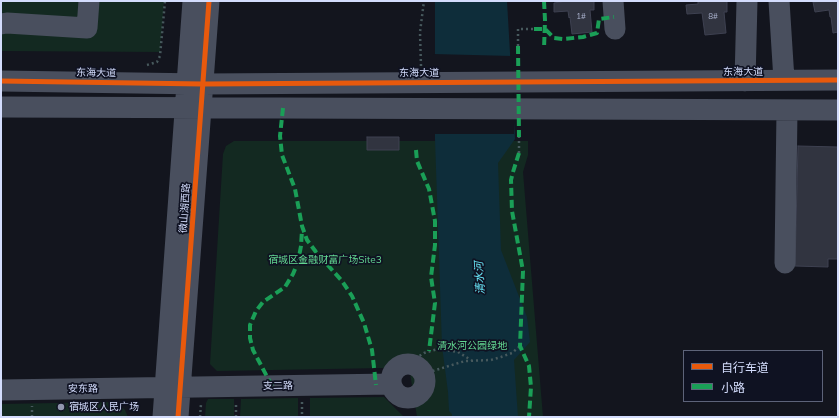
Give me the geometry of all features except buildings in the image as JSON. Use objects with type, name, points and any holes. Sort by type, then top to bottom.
[{"type":"street","points":[[1,24],[7,23],[87,28],[89,1]]},
{"type":"street","name":"微山湖西路","points":[[193,1],[195,84]]},
{"type":"street","name":"微山湖西路","points":[[178,417],[173,388],[193,108],[195,84],[209,1]]},
{"type":"street","points":[[613,1],[616,29]]},
{"type":"street","points":[[745,80],[747,1]]},
{"type":"street","points":[[779,1],[784,80]]},
{"type":"street","name":"东海大道","points":[[1,81],[195,84],[838,80]]},
{"type":"street","points":[[1,107],[838,110]]},
{"type":"street","points":[[785,263],[787,110]]},
{"type":"street","points":[[396,368],[415,369],[425,383],[424,388],[417,396],[412,398],[401,397],[393,390],[391,384],[391,379],[396,368]]},
{"type":"street","name":"支二路","points":[[173,388],[391,384]]},
{"type":"street","name":"微山湖西路","points":[[163,417],[173,388]]},
{"type":"street","name":"安东路","points":[[1,390],[173,388]]},
{"type":"path","points":[[146,65],[157,62],[160,56],[165,1]]},
{"type":"path","points":[[421,82],[420,32],[424,1]]},
{"type":"path","points":[[518,46],[518,29],[534,29]]},
{"type":"path","points":[[519,136],[519,153]]},
{"type":"path","points":[[415,369],[449,366],[471,360],[490,360],[512,353],[520,346]]},
{"type":"path","points":[[415,369],[424,353],[438,349],[458,352],[471,360]]},
{"type":"path","points":[[302,395],[302,417]]},
{"type":"path","points":[[32,402],[32,417]]},
{"type":"path","points":[[236,403],[236,417]]},
{"type":"green space","points":[[1,1],[164,1],[160,52],[1,51]]},
{"type":"green space","name":"宿城区金融财富广场Site3","points":[[234,141],[528,141],[528,155],[523,172],[543,417],[417,417],[407,354],[399,356],[384,368],[217,371],[210,364],[223,154],[226,146]]},
{"type":"green space","points":[[384,397],[404,417],[310,417],[310,398]]},
{"type":"green space","points":[[298,398],[298,417],[240,417],[241,399]]},
{"type":"green space","points":[[208,399],[234,399],[234,417],[205,417],[206,403]]},
{"type":"green space","name":"宿城区人民广场","points":[[113,402],[119,404],[125,410],[128,417],[1,417],[1,404]]},
{"type":"water","name":"清水河","points":[[435,1],[507,1],[515,139],[498,163],[501,250],[527,317],[530,342],[514,360],[518,417],[452,417],[452,414],[449,411],[442,346],[435,139]]},
{"type":"pier","points":[[433,54],[512,56],[514,134],[433,134]]},
{"type":"marked path","points":[[544,1],[544,49]]},
{"type":"marked path","points":[[534,29],[545,29],[554,38],[563,39],[583,37],[597,33],[599,19],[614,17]]},
{"type":"marked path","points":[[518,46],[519,137]]},
{"type":"marked path","points":[[283,108],[280,136],[282,155],[295,189],[302,226],[307,240],[342,281],[352,296],[364,323],[372,350],[376,385]]},
{"type":"marked path","points":[[416,150],[417,161],[429,189],[435,221],[435,245],[431,277],[435,303],[429,351]]},
{"type":"marked path","points":[[519,153],[511,180],[512,211],[523,271],[520,346],[529,366],[531,387],[529,417]]},
{"type":"marked path","points":[[272,386],[253,350],[250,338],[250,325],[256,311],[263,302],[285,287],[293,274],[298,262],[302,230]]},
{"type":"marked path","points":[[298,261],[306,258],[316,259],[324,263]]},
{"type":"cycle path","points":[[178,417],[209,1]]},
{"type":"cycle path","points":[[1,81],[203,84],[838,80]]},
{"type":"place","name":"宿城区人民广场","points":[[61,407]]},
{"type":"park label","name":"清水河公园绿地","points":[[472,346]]}]
